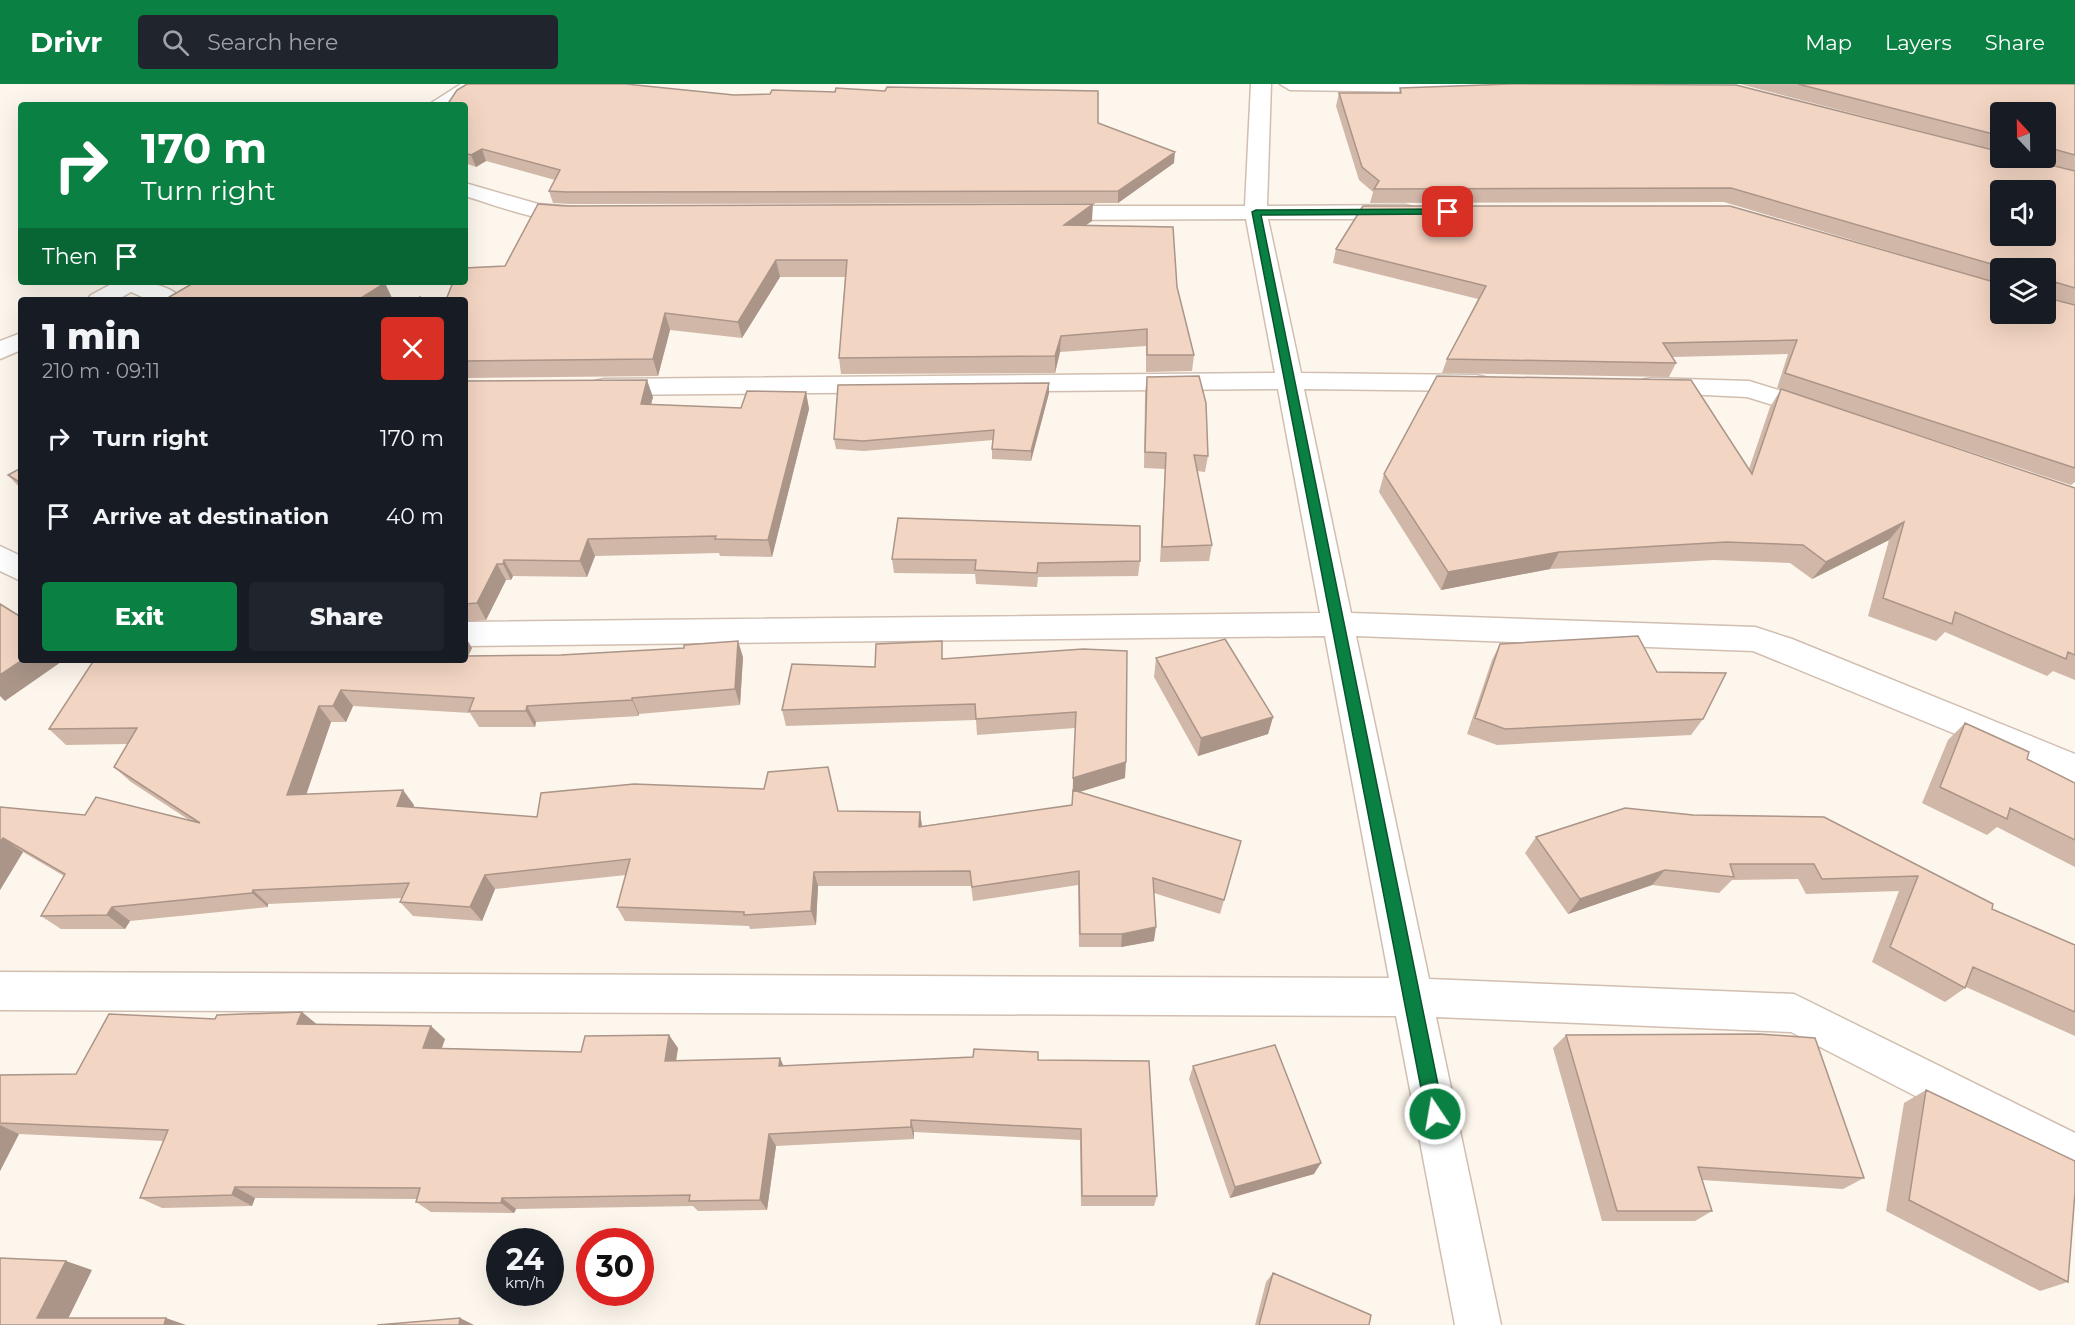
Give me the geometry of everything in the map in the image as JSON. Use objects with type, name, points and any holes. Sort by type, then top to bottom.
[{"type":"street","points":[[443,102],[475,84]]},
{"type":"street","points":[[1261,84],[1256,212],[1478,1325]]},
{"type":"street","points":[[1290,84],[1514,87]]},
{"type":"street","points":[[468,190],[536,210],[607,213]]},
{"type":"street","points":[[1032,213],[1424,212]]},
{"type":"street","points":[[105,297],[128,285]]},
{"type":"street","points":[[136,285],[163,297]]},
{"type":"street","points":[[0,351],[18,342]]},
{"type":"street","points":[[584,387],[1289,381],[1500,384]]},
{"type":"street","points":[[1628,385],[1749,389],[1840,419]]},
{"type":"street","points":[[0,557],[18,568]]},
{"type":"street","points":[[468,634],[1338,624],[1728,636],[1755,639],[2075,769]]},
{"type":"street","points":[[0,991],[1411,997],[1794,1013],[2075,1156]]},
{"type":"building","points":[[467,84],[626,84],[734,95],[770,94],[772,90],[835,92],[836,88],[885,91],[887,87],[1098,91],[1098,123],[1175,152],[1118,191],[549,191],[560,170],[482,149],[471,155],[468,154],[468,102],[449,102],[457,90]]},
{"type":"building","points":[[1511,84],[1736,85],[1990,149],[1990,168],[2056,166],[2075,171],[2075,288],[2056,282],[2056,258],[1990,258],[1990,264],[1731,188],[1374,189],[1379,181],[1362,167],[1339,93],[1401,93],[1400,88]]},
{"type":"building","points":[[1798,84],[2075,84],[2075,155],[2056,150],[2056,102],[1990,102],[1990,133]]},
{"type":"building","points":[[538,204],[565,206],[1093,204],[1064,225],[1173,227],[1177,287],[1194,355],[1147,355],[1147,329],[1061,336],[1055,356],[839,358],[847,260],[776,260],[738,322],[665,313],[653,359],[468,361],[468,297],[447,297],[452,285],[468,285],[468,268],[505,266]]},
{"type":"building","points":[[1363,206],[1730,206],[1990,281],[1990,324],[2056,324],[2056,300],[2075,305],[2075,468],[1785,373],[1797,340],[1663,343],[1676,363],[1447,359],[1486,286],[1336,249]]},
{"type":"building","points":[[190,285],[382,285],[363,297],[169,297]]},
{"type":"building","points":[[1199,376],[1206,403],[1208,456],[1194,455],[1212,545],[1162,547],[1166,453],[1145,452],[1147,377]]},
{"type":"building","points":[[1437,376],[1691,380],[1752,474],[1781,389],[2075,488],[2075,655],[2068,652],[2066,659],[1955,612],[1952,624],[1883,598],[1904,522],[1826,562],[1803,545],[1726,542],[1559,552],[1448,572],[1384,474]]},
{"type":"building","points":[[647,380],[641,404],[741,408],[747,391],[806,392],[768,540],[715,539],[716,536],[588,539],[580,561],[504,560],[503,564],[497,564],[477,603],[468,604],[468,381]]},
{"type":"building","points":[[1049,383],[1031,451],[992,449],[994,430],[863,441],[834,439],[838,385]]},
{"type":"building","points":[[18,470],[18,481],[8,475]]},
{"type":"building","points":[[898,518],[1140,526],[1140,561],[1038,563],[1037,573],[975,570],[976,560],[892,559]]},
{"type":"building","points":[[0,604],[18,615],[18,663],[0,675]]},
{"type":"building","points":[[1638,636],[1657,672],[1726,673],[1703,719],[1505,729],[1475,718],[1500,644]]},
{"type":"building","points":[[1225,639],[1273,717],[1201,738],[1156,658]]},
{"type":"building","points":[[738,641],[735,689],[632,698],[632,700],[527,706],[526,711],[469,711],[474,698],[341,690],[333,706],[319,706],[287,795],[403,790],[397,806],[537,817],[541,793],[634,784],[764,789],[768,772],[828,767],[838,811],[920,812],[919,827],[1072,805],[1073,790],[1241,841],[1224,900],[1153,878],[1156,927],[1122,934],[1080,934],[1079,871],[972,887],[970,871],[814,872],[811,911],[744,915],[744,912],[617,907],[630,859],[485,875],[470,907],[400,902],[409,883],[253,890],[252,893],[112,907],[107,915],[41,916],[65,874],[3,838],[0,842],[0,807],[85,815],[96,797],[200,823],[114,767],[137,728],[49,729],[92,663],[468,663],[468,656],[561,655],[684,648],[684,645]]},
{"type":"building","points":[[942,641],[942,659],[1083,649],[1127,651],[1126,762],[1073,778],[1076,712],[976,719],[975,704],[782,710],[792,664],[875,667],[876,644]]},
{"type":"building","points":[[1965,723],[2029,752],[2027,759],[2075,783],[2075,840],[2010,808],[2007,819],[1940,787]]},
{"type":"building","points":[[1625,808],[1693,815],[1824,817],[1993,904],[1992,909],[2075,945],[2075,1012],[1973,967],[1965,988],[1890,947],[1918,876],[1822,879],[1814,864],[1730,864],[1734,877],[1665,870],[1580,899],[1536,837]]},
{"type":"building","points":[[302,1012],[297,1024],[431,1026],[423,1048],[581,1052],[585,1036],[669,1035],[665,1061],[780,1058],[779,1066],[973,1057],[974,1049],[1038,1052],[1038,1060],[1149,1061],[1157,1196],[1082,1196],[1081,1129],[911,1120],[911,1127],[769,1134],[760,1200],[689,1201],[690,1195],[502,1198],[501,1203],[416,1202],[420,1188],[235,1187],[232,1195],[140,1198],[168,1130],[0,1123],[0,1075],[76,1074],[109,1014],[215,1019],[217,1015]]},
{"type":"building","points":[[1759,1034],[1815,1038],[1864,1178],[1698,1167],[1712,1211],[1617,1211],[1566,1035]]},
{"type":"building","points":[[1275,1045],[1321,1163],[1235,1187],[1193,1066]]},
{"type":"building","points":[[1926,1090],[2075,1161],[2068,1282],[1909,1200]]},
{"type":"building","points":[[0,1258],[66,1261],[37,1318],[166,1318],[164,1325],[0,1325]]},
{"type":"building","points":[[1273,1273],[1371,1315],[1369,1325],[1259,1325]]},
{"type":"building","points":[[460,1318],[459,1325],[377,1325]]},
{"type":"route","points":[[1435,1114],[1256,212],[1448,212]]}]
